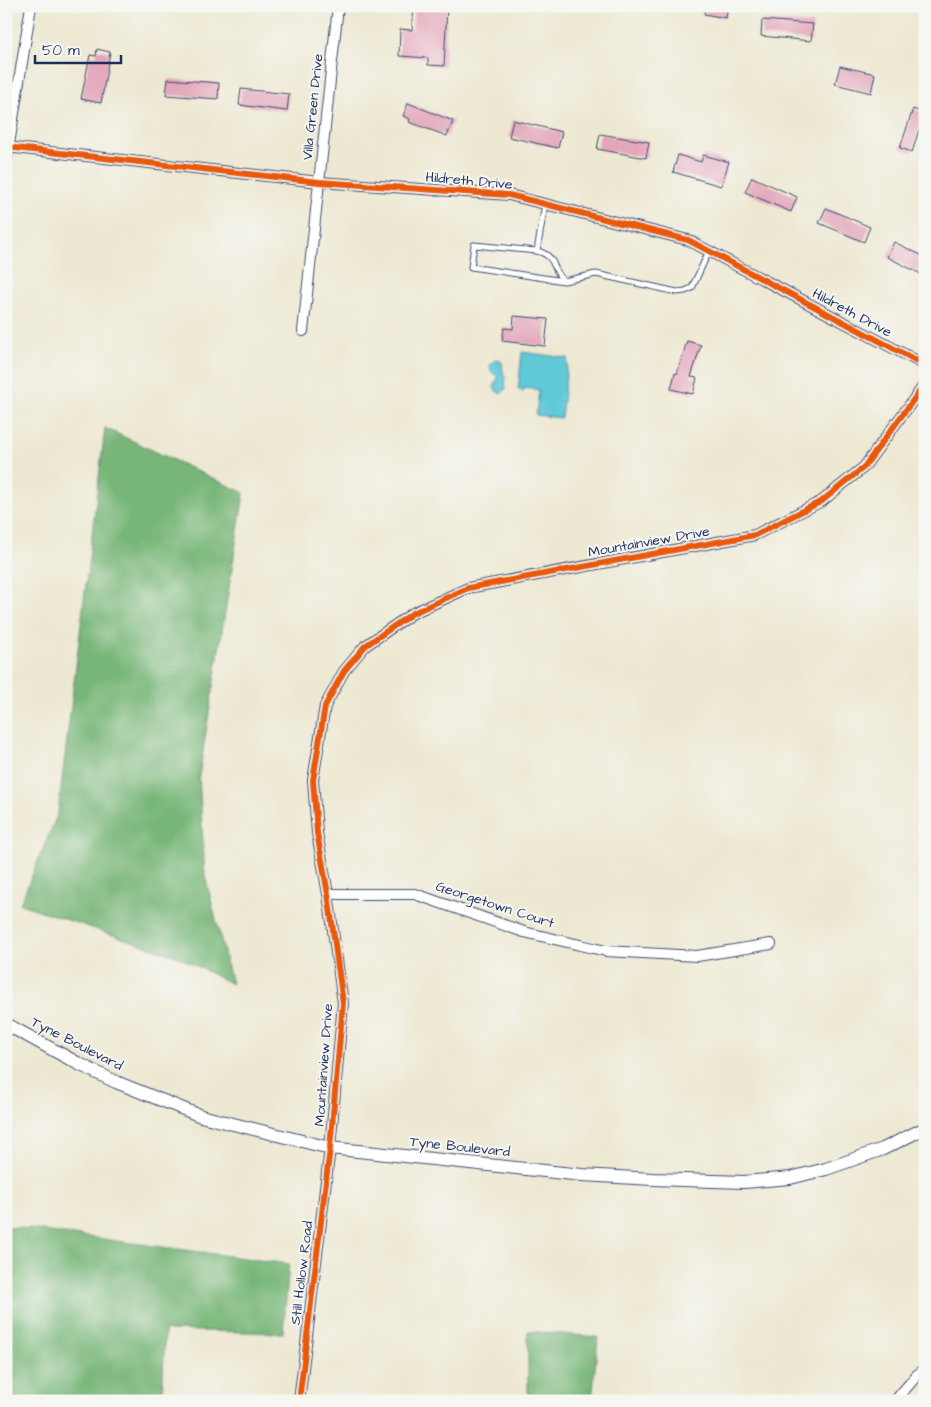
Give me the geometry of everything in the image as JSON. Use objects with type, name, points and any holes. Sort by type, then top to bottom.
[{"type":"street","points":[[6,163],[7,147],[31,6]]},
{"type":"street","name":"Villa Green Drive","points":[[303,331],[338,6]]},
{"type":"street","name":"Hildreth Drive","points":[[7,147],[319,182],[509,195],[688,240],[925,366]]},
{"type":"street","name":"Mountainview Drive","points":[[330,1148],[343,1002],[328,894],[316,833],[313,780],[325,706],[344,671],[365,646],[413,613],[468,588],[755,536],[822,501],[864,467],[925,384]]},
{"type":"street","name":"Georgetown Court","points":[[328,894],[414,894],[524,932],[606,951],[697,956],[771,944]]},
{"type":"street","name":"Tyne Boulevard","points":[[6,1024],[116,1082],[201,1116],[330,1148],[582,1175],[744,1182],[790,1178],[826,1168],[883,1149],[925,1128]]},
{"type":"street","name":"Still Hollow Road","points":[[299,1401],[330,1148]]},
{"type":"street","points":[[895,1401],[917,1375],[925,1369]]},
{"type":"lane","points":[[536,251],[545,204]]},
{"type":"lane","points":[[564,281],[560,278],[550,258],[545,253],[474,245],[471,267],[564,281],[596,274],[677,292],[692,288],[709,251]]},
{"type":"green space","points":[[105,428],[244,493],[199,776],[205,876],[232,984],[179,957],[20,904],[58,813]]},
{"type":"green space","points":[[6,1226],[289,1264],[283,1333],[165,1330],[162,1401],[6,1401]]},
{"type":"green space","points":[[528,1331],[598,1337],[592,1401],[528,1401]]},
{"type":"water","points":[[522,352],[568,358],[561,418],[536,415],[539,390],[524,388],[524,391],[518,390]]},
{"type":"water","points":[[497,359],[502,362],[503,372],[506,377],[506,389],[501,394],[494,387],[498,377],[490,368],[491,363]]},
{"type":"building","points":[[414,6],[447,6],[444,66],[428,65],[428,58],[399,56],[400,29],[412,30]]},
{"type":"building","points":[[705,6],[728,6],[726,18],[704,14]]},
{"type":"building","points":[[762,20],[813,24],[811,41],[761,36]]},
{"type":"building","points":[[97,49],[110,52],[101,103],[81,99],[90,55],[96,56]]},
{"type":"building","points":[[840,66],[875,74],[871,93],[835,84]]},
{"type":"building","points":[[168,79],[219,83],[218,99],[166,95]]},
{"type":"building","points":[[241,89],[289,94],[287,111],[239,105]]},
{"type":"building","points":[[408,103],[453,121],[447,136],[409,122],[410,119],[403,116]]},
{"type":"building","points":[[913,109],[925,113],[925,132],[919,130],[912,152],[900,148]]},
{"type":"building","points":[[513,120],[562,132],[558,148],[509,137]]},
{"type":"building","points":[[600,134],[649,142],[646,158],[597,149]]},
{"type":"building","points":[[678,155],[701,162],[703,155],[729,162],[721,186],[673,172]]},
{"type":"building","points":[[752,177],[797,197],[791,212],[745,192]]},
{"type":"building","points":[[826,208],[870,227],[864,242],[819,223]]},
{"type":"building","points":[[894,242],[925,257],[925,276],[887,257]]},
{"type":"building","points":[[514,316],[548,319],[545,346],[502,341],[504,328],[513,329]]},
{"type":"building","points":[[687,341],[701,345],[691,377],[697,378],[693,394],[671,389]]},
{"type":"cycle path","points":[[6,147],[319,182],[509,195],[688,240],[925,365]]},
{"type":"cycle path","points":[[299,1401],[330,1148],[343,1003],[328,894],[317,833],[313,780],[325,706],[344,671],[365,646],[413,613],[468,588],[755,535],[822,501],[864,467],[925,384]]}]
